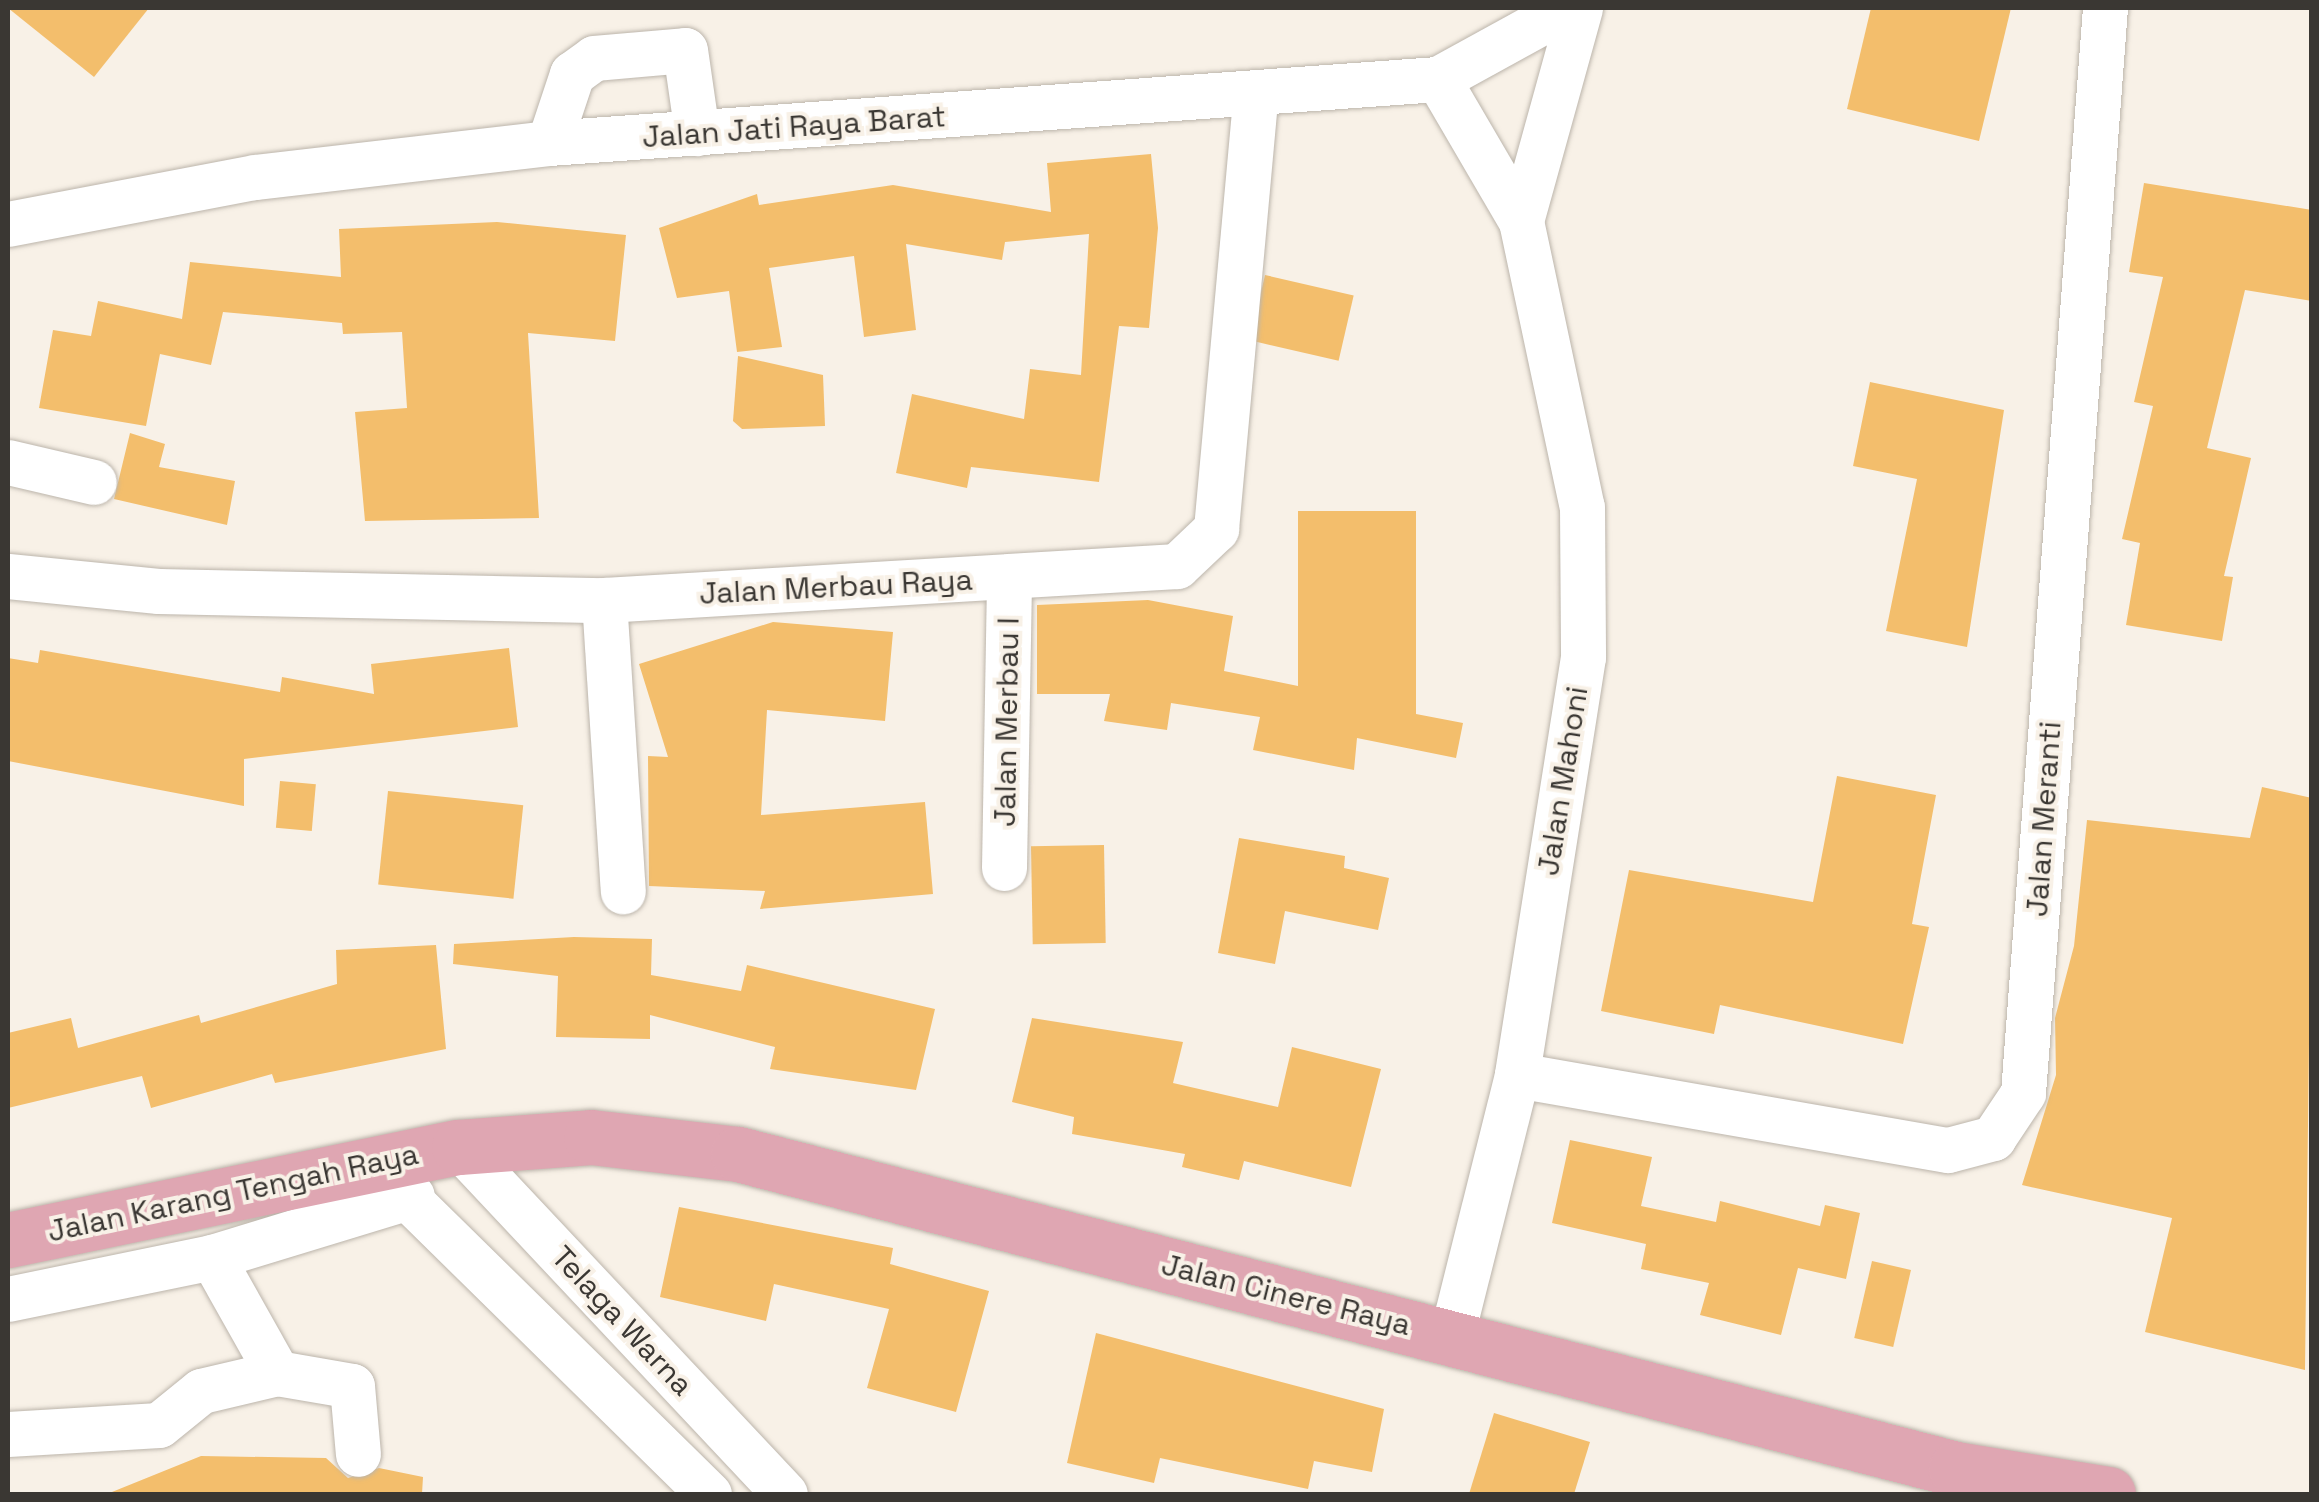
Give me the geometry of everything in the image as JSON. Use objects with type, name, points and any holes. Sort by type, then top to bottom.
[{"type":"main road","name":"Jalan Cinere Raya","points":[[460,1147],[590,1137],[738,1154],[1956,1469],[2108,1494]]},
{"type":"main road","name":"Jalan Karang Tengah Raya","points":[[8,1240],[187,1204],[391,1179],[460,1147]]},
{"type":"street","name":"Jalan Jati Raya Barat","points":[[8,224],[255,177],[548,143],[1255,97],[1438,79],[1567,8]]},
{"type":"street","name":"Jalan Mahoni","points":[[1521,220],[1580,8]]},
{"type":"street","name":"Jalan Meranti","points":[[1516,1075],[1948,1150],[1993,1138],[2023,1092],[2104,8]]},
{"type":"street","points":[[548,143],[572,74],[594,58],[686,50],[697,133]]},
{"type":"street","name":"Jalan Mahoni","points":[[1438,79],[1521,220],[1582,507],[1583,657],[1516,1075],[1450,1337]]},
{"type":"street","name":"Jalan Merbau Raya","points":[[8,576],[158,590],[604,600],[1177,566],[1216,529],[1255,97]]},
{"type":"street","points":[[8,462],[94,482]]},
{"type":"street","name":"Jalan Merbau I","points":[[1004,868],[1009,577]]},
{"type":"street","points":[[604,600],[623,891]]},
{"type":"street","name":"Telaga Warna","points":[[460,1147],[784,1494]]},
{"type":"street","points":[[8,1299],[205,1258],[391,1179]]},
{"type":"street","name":"Telaga Warna","points":[[391,1179],[710,1494]]},
{"type":"street","points":[[187,1204],[205,1258],[277,1372]]},
{"type":"street","points":[[8,1434],[159,1426],[202,1391],[277,1372],[352,1386],[358,1454]]},
{"type":"building","points":[[8,8],[149,8],[94,77]]},
{"type":"building","points":[[1871,8],[2011,8],[1979,141],[1847,109]]},
{"type":"building","points":[[1151,154],[1158,228],[1149,328],[1119,326],[1099,482],[971,467],[967,488],[896,473],[912,394],[1024,419],[1030,369],[1081,375],[1089,234],[1005,242],[1002,260],[906,244],[916,330],[864,337],[854,256],[769,268],[782,347],[737,352],[729,291],[677,298],[659,228],[757,194],[759,205],[893,185],[1051,212],[1047,163]]},
{"type":"building","points":[[2144,183],[2312,210],[2312,301],[2245,290],[2207,448],[2251,458],[2224,576],[2233,577],[2222,641],[2126,625],[2140,543],[2122,539],[2153,406],[2134,402],[2163,277],[2129,272]]},
{"type":"building","points":[[497,222],[626,235],[615,341],[528,333],[539,518],[365,521],[355,412],[407,408],[402,332],[343,334],[342,323],[223,312],[211,365],[160,354],[146,426],[39,408],[53,330],[91,336],[98,301],[182,319],[190,262],[341,277],[339,229]]},
{"type":"building","points":[[1265,275],[1354,295],[1339,361],[1250,340]]},
{"type":"building","points":[[738,356],[823,375],[825,426],[742,429],[733,421]]},
{"type":"building","points":[[1870,382],[2004,410],[1967,647],[1886,631],[1917,479],[1853,466]]},
{"type":"building","points":[[130,433],[165,444],[159,467],[235,481],[227,525],[114,499]]},
{"type":"building","points":[[1298,511],[1416,511],[1416,714],[1463,723],[1456,758],[1357,738],[1354,770],[1253,750],[1260,717],[1171,703],[1167,730],[1104,721],[1110,694],[1037,694],[1037,605],[1148,600],[1233,616],[1224,671],[1298,686]]},
{"type":"building","points":[[773,622],[893,632],[885,721],[767,710],[761,815],[925,802],[933,894],[760,909],[765,891],[649,886],[648,756],[668,757],[639,664]]},
{"type":"building","points":[[509,648],[518,727],[244,759],[244,806],[8,761],[8,658],[38,663],[40,650],[280,692],[282,677],[374,694],[371,664]]},
{"type":"building","points":[[1837,776],[1936,795],[1912,924],[1929,927],[1903,1044],[1720,1005],[1714,1034],[1601,1011],[1629,870],[1813,902]]},
{"type":"building","points":[[280,781],[316,784],[312,831],[276,828]]},
{"type":"building","points":[[2262,787],[2312,798],[2305,1370],[2145,1332],[2172,1218],[2022,1185],[2056,1075],[2055,1018],[2074,946],[2087,820],[2250,838]]},
{"type":"building","points":[[388,791],[523,805],[513,899],[378,884]]},
{"type":"building","points":[[1239,838],[1345,856],[1344,868],[1389,878],[1378,930],[1285,911],[1275,964],[1218,953]]},
{"type":"building","points":[[1104,845],[1106,943],[1033,944],[1031,846]]},
{"type":"building","points":[[574,937],[652,939],[651,975],[741,991],[747,965],[935,1009],[916,1090],[770,1069],[775,1047],[650,1015],[650,1039],[556,1037],[558,976],[453,964],[454,944]]},
{"type":"building","points":[[436,945],[446,1049],[275,1083],[272,1074],[151,1108],[142,1076],[8,1108],[8,1033],[71,1018],[78,1048],[199,1015],[201,1023],[337,984],[336,950]]},
{"type":"building","points":[[1032,1018],[1183,1042],[1173,1083],[1278,1107],[1292,1047],[1381,1069],[1351,1187],[1244,1161],[1239,1180],[1182,1167],[1185,1154],[1072,1134],[1074,1117],[1012,1102]]},
{"type":"building","points":[[1570,1140],[1652,1157],[1641,1206],[1716,1222],[1720,1201],[1820,1226],[1825,1205],[1860,1213],[1846,1279],[1798,1268],[1781,1335],[1700,1315],[1709,1283],[1641,1269],[1646,1244],[1552,1223]]},
{"type":"building","points":[[679,1207],[893,1248],[890,1264],[989,1291],[956,1412],[867,1388],[889,1309],[774,1284],[766,1321],[660,1297]]},
{"type":"building","points":[[1872,1261],[1911,1270],[1893,1347],[1854,1338]]},
{"type":"building","points":[[1096,1333],[1384,1409],[1372,1472],[1314,1461],[1308,1489],[1160,1458],[1154,1483],[1067,1463]]},
{"type":"building","points":[[1494,1413],[1590,1442],[1574,1494],[1469,1494]]},
{"type":"building","points":[[201,1456],[326,1458],[348,1478],[379,1468],[423,1477],[422,1494],[107,1494]]}]
